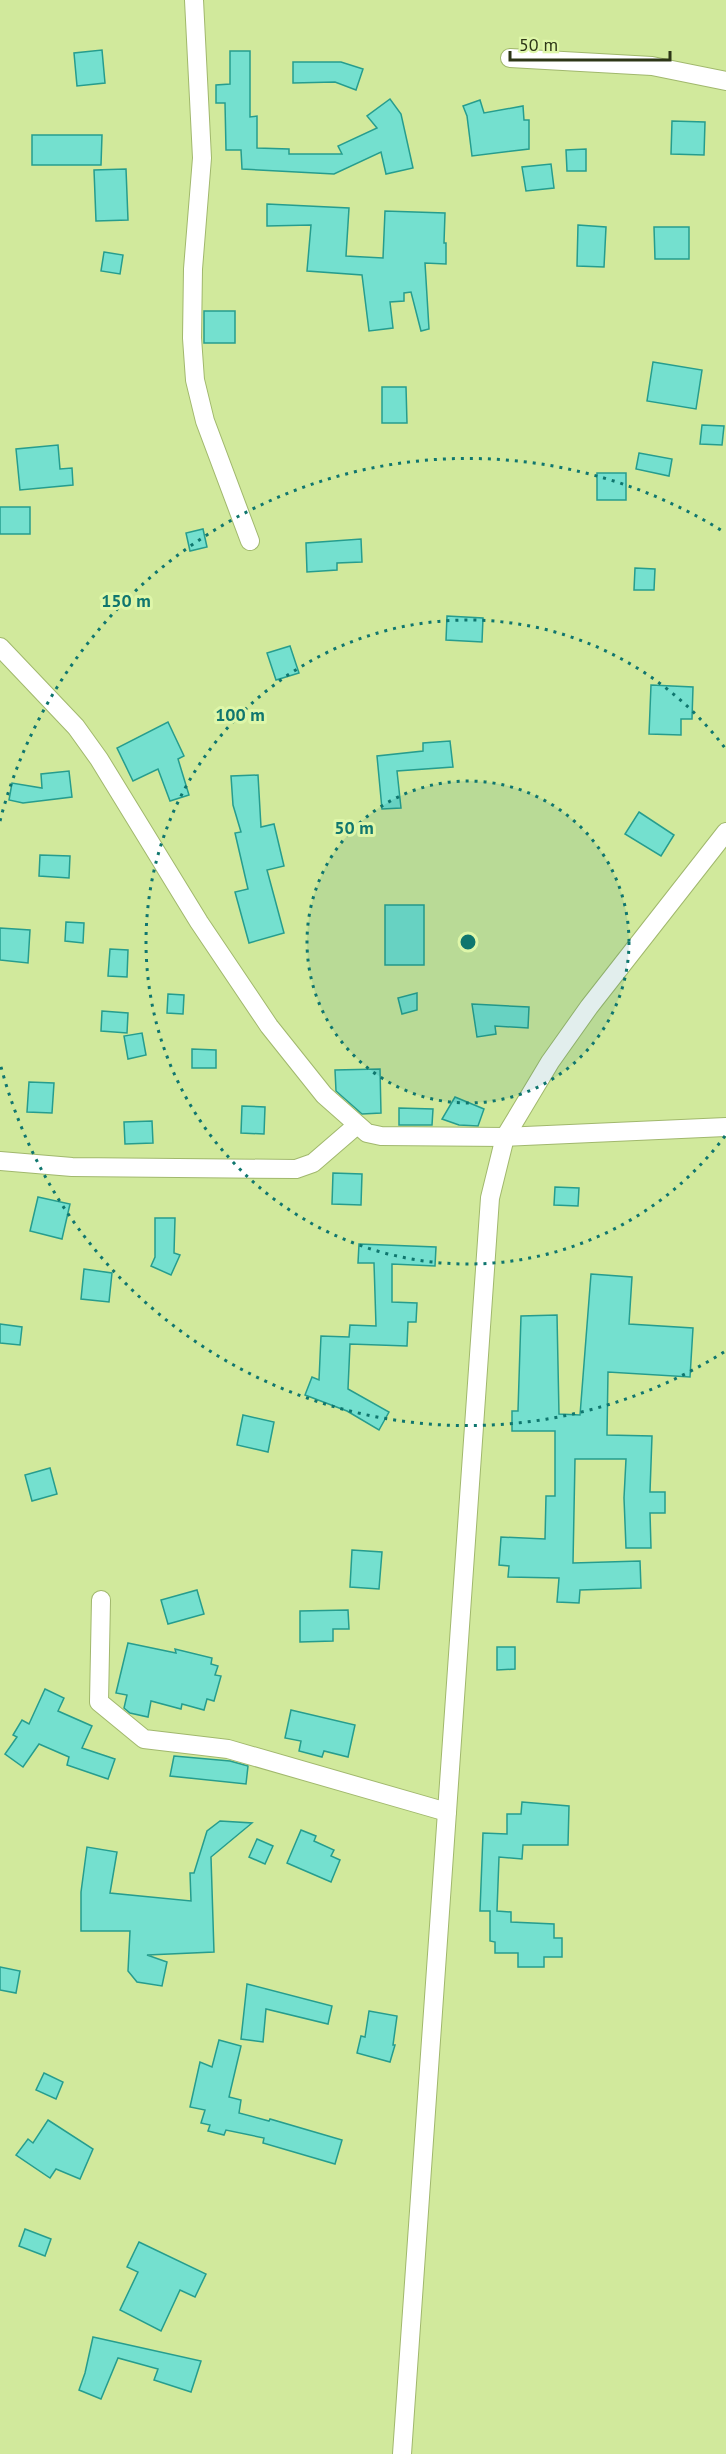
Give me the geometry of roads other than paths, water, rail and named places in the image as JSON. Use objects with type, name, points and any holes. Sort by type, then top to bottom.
[{"type":"street","points":[[194,0],[202,158],[193,269],[192,338],[195,380],[205,421],[250,540]]},
{"type":"street","points":[[510,58],[652,66],[726,81]]},
{"type":"street","points":[[0,647],[53,702],[99,759],[199,922],[269,1026],[324,1095],[367,1133],[381,1136],[505,1137],[726,1127]]},
{"type":"street","points":[[402,2454],[490,1198],[505,1137],[550,1062],[588,1007],[726,832]]},
{"type":"street","points":[[0,1161],[72,1167],[296,1169],[313,1164],[357,1125]]},
{"type":"street","points":[[101,1600],[99,1702],[144,1739],[228,1749],[447,1812]]}]
